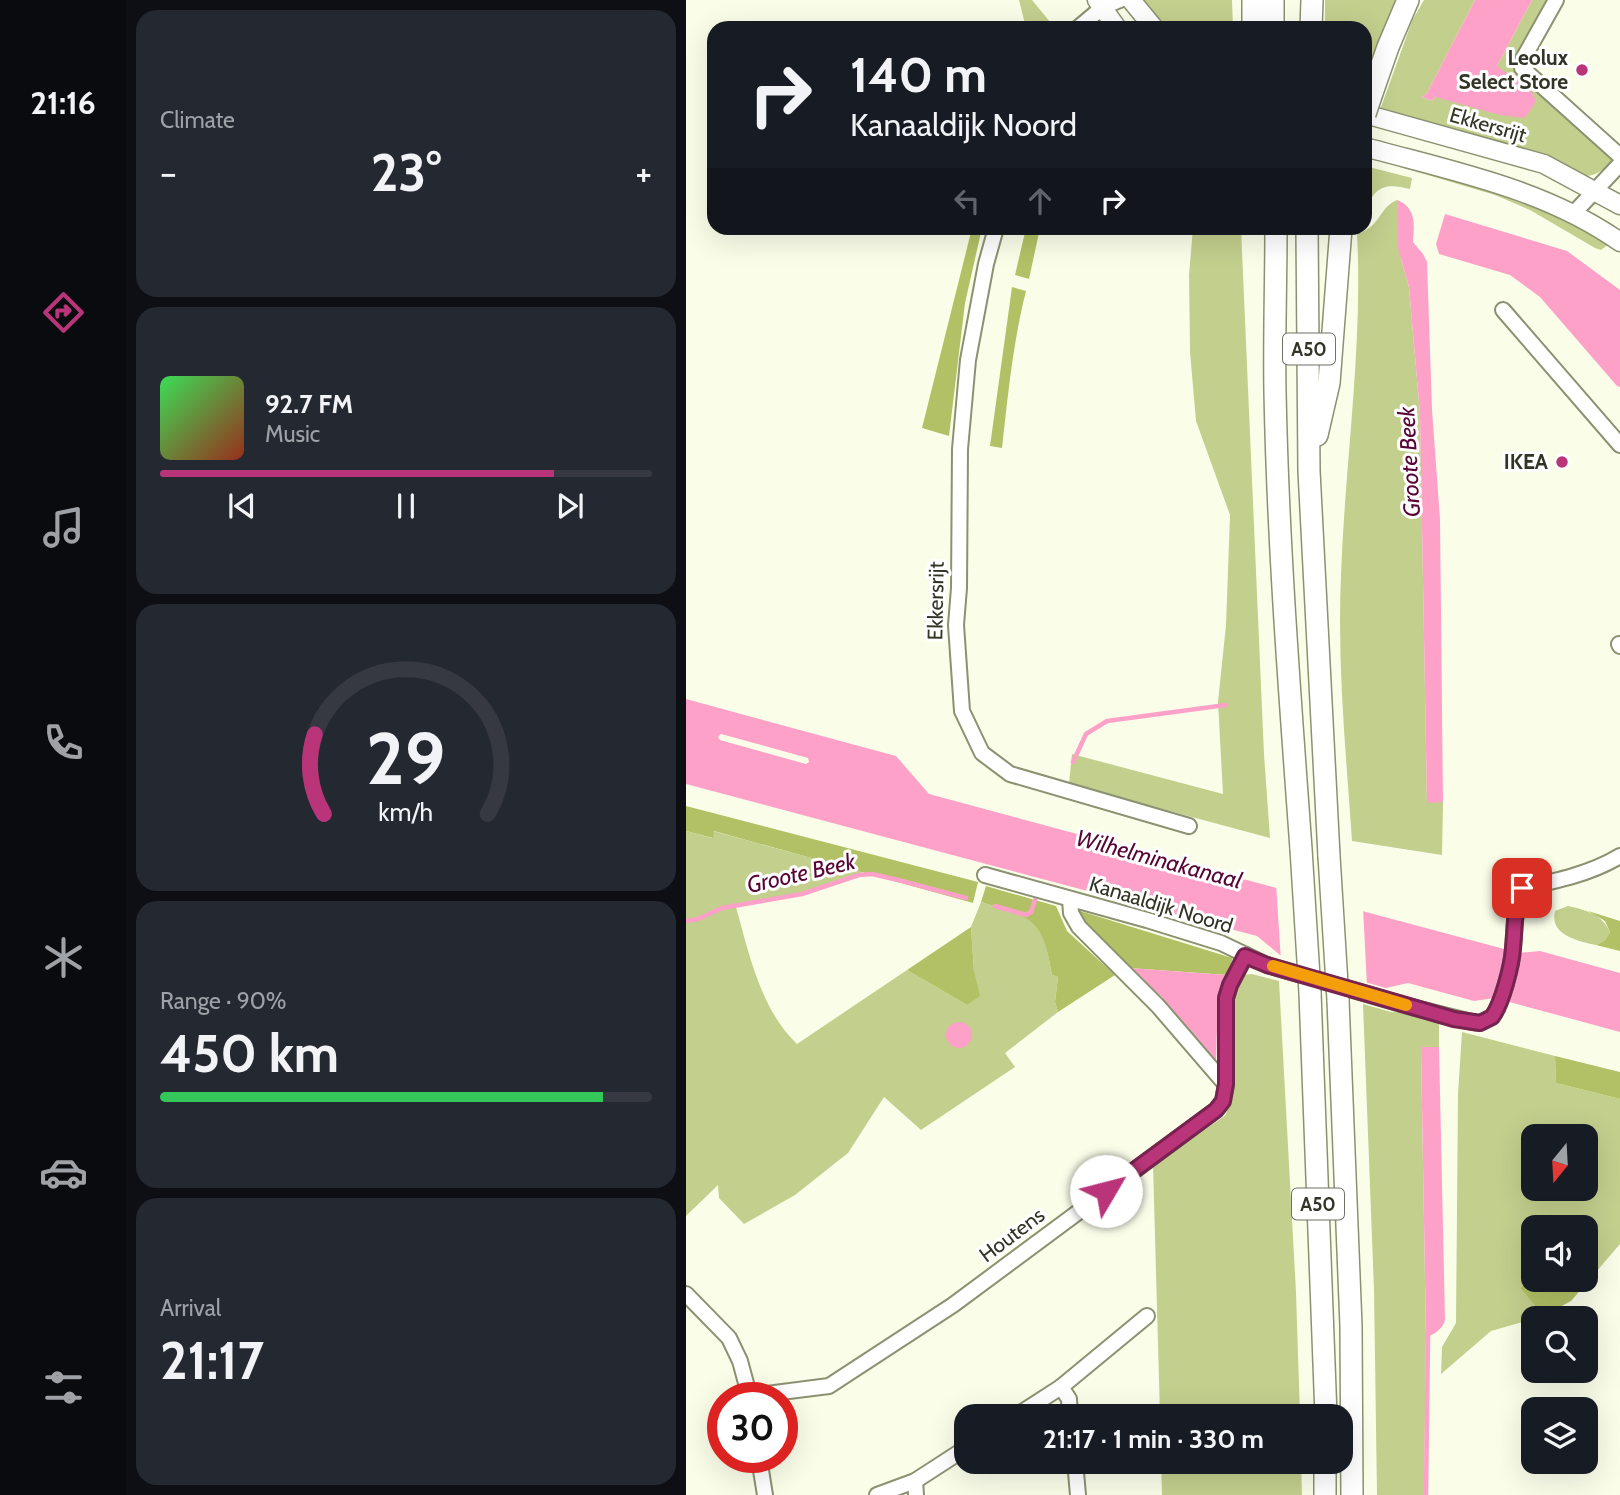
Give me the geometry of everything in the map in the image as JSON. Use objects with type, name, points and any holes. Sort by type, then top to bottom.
[{"type":"highway","points":[[1253,0],[1253,21]]},
{"type":"highway","points":[[1273,0],[1273,21]]},
{"type":"highway","points":[[1311,21],[1312,0]]},
{"type":"highway","points":[[1372,93],[1408,0]]},
{"type":"highway","name":"A50","points":[[1264,235],[1275,287]]},
{"type":"highway","name":"A50","points":[[1276,235],[1275,391],[1279,508],[1310,993],[1325,1404]]},
{"type":"highway","name":"A50","points":[[1307,235],[1309,471],[1338,1000],[1351,1326],[1352,1495]]},
{"type":"highway","name":"A50","points":[[1309,471],[1329,383],[1340,235]]},
{"type":"highway","points":[[1325,1474],[1325,1495]]},
{"type":"main road","points":[[1131,0],[1148,21]]},
{"type":"main road","points":[[1100,3],[1112,21]]},
{"type":"main road","name":"Ekkersrijt","points":[[1372,116],[1544,164],[1620,205]]},
{"type":"main road","points":[[1372,149],[1536,197],[1573,214],[1620,242]]},
{"type":"street","points":[[1084,21],[1100,3],[1120,0]]},
{"type":"street","points":[[1556,0],[1523,59],[1522,68],[1620,156]]},
{"type":"street","points":[[1573,214],[1620,164]]},
{"type":"street","name":"Ekkersrijt","points":[[994,235],[968,360],[960,449],[959,588],[956,625],[962,711],[982,753],[1010,774],[1189,826]]},
{"type":"street","points":[[1503,310],[1620,444]]},
{"type":"street","name":"Kanaaldijk Noord","points":[[985,875],[1221,943],[1267,965],[1415,1008],[1480,1023],[1492,1017],[1499,1001],[1513,952],[1515,910],[1522,888],[1563,879],[1605,865],[1620,856]]},
{"type":"street","name":"Kanaaldijk Noord","points":[[1070,899],[1071,913],[1079,927],[1158,1006],[1226,1084]]},
{"type":"street","name":"Houtens","points":[[798,1390],[829,1386],[953,1305],[1216,1110],[1223,1101],[1226,1084],[1226,998],[1245,956]]},
{"type":"street","points":[[686,1294],[729,1338],[746,1382]]},
{"type":"street","points":[[1034,1404],[1060,1387],[1147,1316]]},
{"type":"street","points":[[1060,1387],[1069,1399],[1069,1404]]},
{"type":"street","points":[[877,1495],[915,1488],[954,1457]]},
{"type":"street","points":[[761,1473],[765,1495]]},
{"type":"street","points":[[1076,1474],[1078,1495]]},
{"type":"green space","points":[[1019,0],[1032,0],[1049,21],[1024,21]]},
{"type":"green space","points":[[1137,0],[1232,0],[1233,21],[1155,21]]},
{"type":"green space","points":[[1325,0],[1399,0],[1372,69],[1372,21],[1325,21]]},
{"type":"green space","points":[[1424,0],[1475,0],[1427,93],[1422,97],[1432,101],[1497,66],[1532,0],[1550,0],[1513,69],[1607,151],[1611,156],[1611,163],[1595,174],[1577,175],[1380,110],[1412,21]]},
{"type":"green space","points":[[1372,154],[1534,202],[1610,243],[1601,250],[1595,248],[1530,210],[1495,195],[1372,158]]},
{"type":"green space","points":[[1372,168],[1412,178],[1410,189],[1388,186],[1372,197]]},
{"type":"green space","points":[[1397,200],[1401,259],[1409,287],[1420,414],[1427,802],[1443,802],[1442,855],[1352,841],[1341,675],[1340,608],[1358,319],[1357,235],[1372,235],[1372,225],[1391,203]]},
{"type":"green space","points":[[970,235],[980,235],[965,303],[949,436],[922,428]]},
{"type":"green space","points":[[1024,235],[1038,235],[1029,279],[1015,275]]},
{"type":"green space","points":[[1192,235],[1241,235],[1270,838],[1069,784],[1072,754],[1223,794],[1218,702],[1226,625],[1230,515],[1196,421],[1190,352],[1189,275]]},
{"type":"green space","points":[[1012,287],[1026,291],[1014,349],[1002,448],[990,446]]},
{"type":"green space","points":[[686,806],[978,882],[973,903],[714,831],[713,838],[686,831]]},
{"type":"green space","points":[[686,831],[712,838],[713,831],[863,872],[801,893],[736,907],[765,998],[774,1015],[797,1044],[907,970],[967,1005],[974,971],[971,927],[981,902],[1025,917],[1039,930],[1052,975],[1058,977],[1055,1002],[1058,1012],[1005,1053],[1015,1067],[921,1130],[884,1097],[848,1153],[795,1195],[744,1224],[719,1198],[718,1185],[686,1216]]},
{"type":"green space","points":[[986,886],[1056,906],[1067,931],[1115,975],[1058,1012],[1055,1002],[1058,977],[1052,975],[1039,931],[1024,917],[981,902]]},
{"type":"green space","points":[[1568,906],[1587,911],[1603,921],[1610,932],[1605,940],[1596,945],[1566,936],[1556,926],[1554,919],[1555,911]]},
{"type":"green space","points":[[1077,910],[1233,958],[1227,975],[1129,968],[1089,934]]},
{"type":"green space","points":[[1588,911],[1620,921],[1620,951],[1596,945],[1605,940],[1610,932],[1605,921]]},
{"type":"green space","points":[[971,927],[974,971],[980,996],[967,1005],[907,970]]},
{"type":"green space","points":[[1252,974],[1279,981],[1300,1404],[1160,1404],[1153,1165],[1226,1115],[1233,1066],[1231,997],[1243,975]]},
{"type":"green space","points":[[1363,1004],[1391,1012],[1418,1013],[1439,1018],[1439,1047],[1421,1048],[1426,1336],[1424,1495],[1377,1495],[1374,1290]]},
{"type":"green space","points":[[1462,1032],[1555,1056],[1556,1083],[1620,1099],[1620,1244],[1598,1270],[1598,1215],[1521,1215],[1520,1288],[1535,1306],[1521,1306],[1521,1322],[1491,1331],[1441,1374],[1442,1347],[1456,1323],[1458,1094]]},
{"type":"green space","points":[[1555,1056],[1620,1072],[1620,1099],[1556,1083]]},
{"type":"green space","points":[[1523,1292],[1579,1292],[1562,1306],[1535,1306]]},
{"type":"green space","points":[[1161,1474],[1301,1474],[1302,1495],[1162,1495]]},
{"type":"water","points":[[1475,0],[1532,0],[1497,66],[1532,92],[1536,101],[1525,118],[1500,115],[1435,97],[1432,101],[1422,97],[1427,93]]},
{"type":"water","points":[[1397,200],[1411,212],[1414,223],[1413,242],[1427,262],[1432,410],[1440,519],[1443,802],[1427,803],[1420,414],[1409,287],[1398,248]]},
{"type":"water","points":[[1445,214],[1567,251],[1620,290],[1620,387],[1540,297],[1510,275],[1439,254],[1436,244]]},
{"type":"water","name":"Wilhelminakanaal","points":[[686,699],[896,756],[929,794],[1214,871],[1215,869],[1231,873],[1228,875],[1519,953],[1540,951],[1620,973],[1620,1032],[1495,998],[1474,1001],[1408,983],[1386,988],[1286,960],[1257,936],[1230,929],[1229,932],[1211,926],[1215,925],[686,784]],"holes":[[[721,734],[808,758],[809,762],[806,764],[720,740],[718,737]]]},
{"type":"water","points":[[1129,968],[1227,975],[1219,1005],[1216,1065],[1199,1048],[1162,997]]},
{"type":"water","points":[[959,1022],[968,1026],[972,1035],[968,1044],[959,1048],[950,1044],[946,1035],[950,1026]]},
{"type":"water","points":[[1421,1047],[1439,1047],[1445,1320],[1438,1331],[1426,1336]]},
{"type":"pier","points":[[1276,884],[1363,908],[1367,986],[1281,961]]},
{"type":"waterway","name":"Groote Beek","points":[[1073,762],[1086,734],[1107,721],[1226,705]]},
{"type":"waterway","name":"Groote Beek","points":[[686,921],[698,919],[722,908],[802,894],[859,875],[872,874],[966,898]]},
{"type":"waterway","name":"Groote Beek","points":[[995,906],[1026,915],[1031,912],[1035,900]]},
{"type":"waterway","points":[[1426,1495],[1428,1336]]},
{"type":"slow traffic","points":[[1273,966],[1406,1005]]},
{"type":"place","name":"Leolux Select Store","points":[[1582,70]]},
{"type":"place","name":"IKEA","points":[[1562,462]]},
{"type":"route","points":[[1106,1191],[1216,1110],[1223,1101],[1226,1084],[1226,998],[1245,956],[1267,965],[1415,1008],[1480,1023],[1492,1017],[1499,1001],[1513,952],[1515,910],[1522,888]]}]
